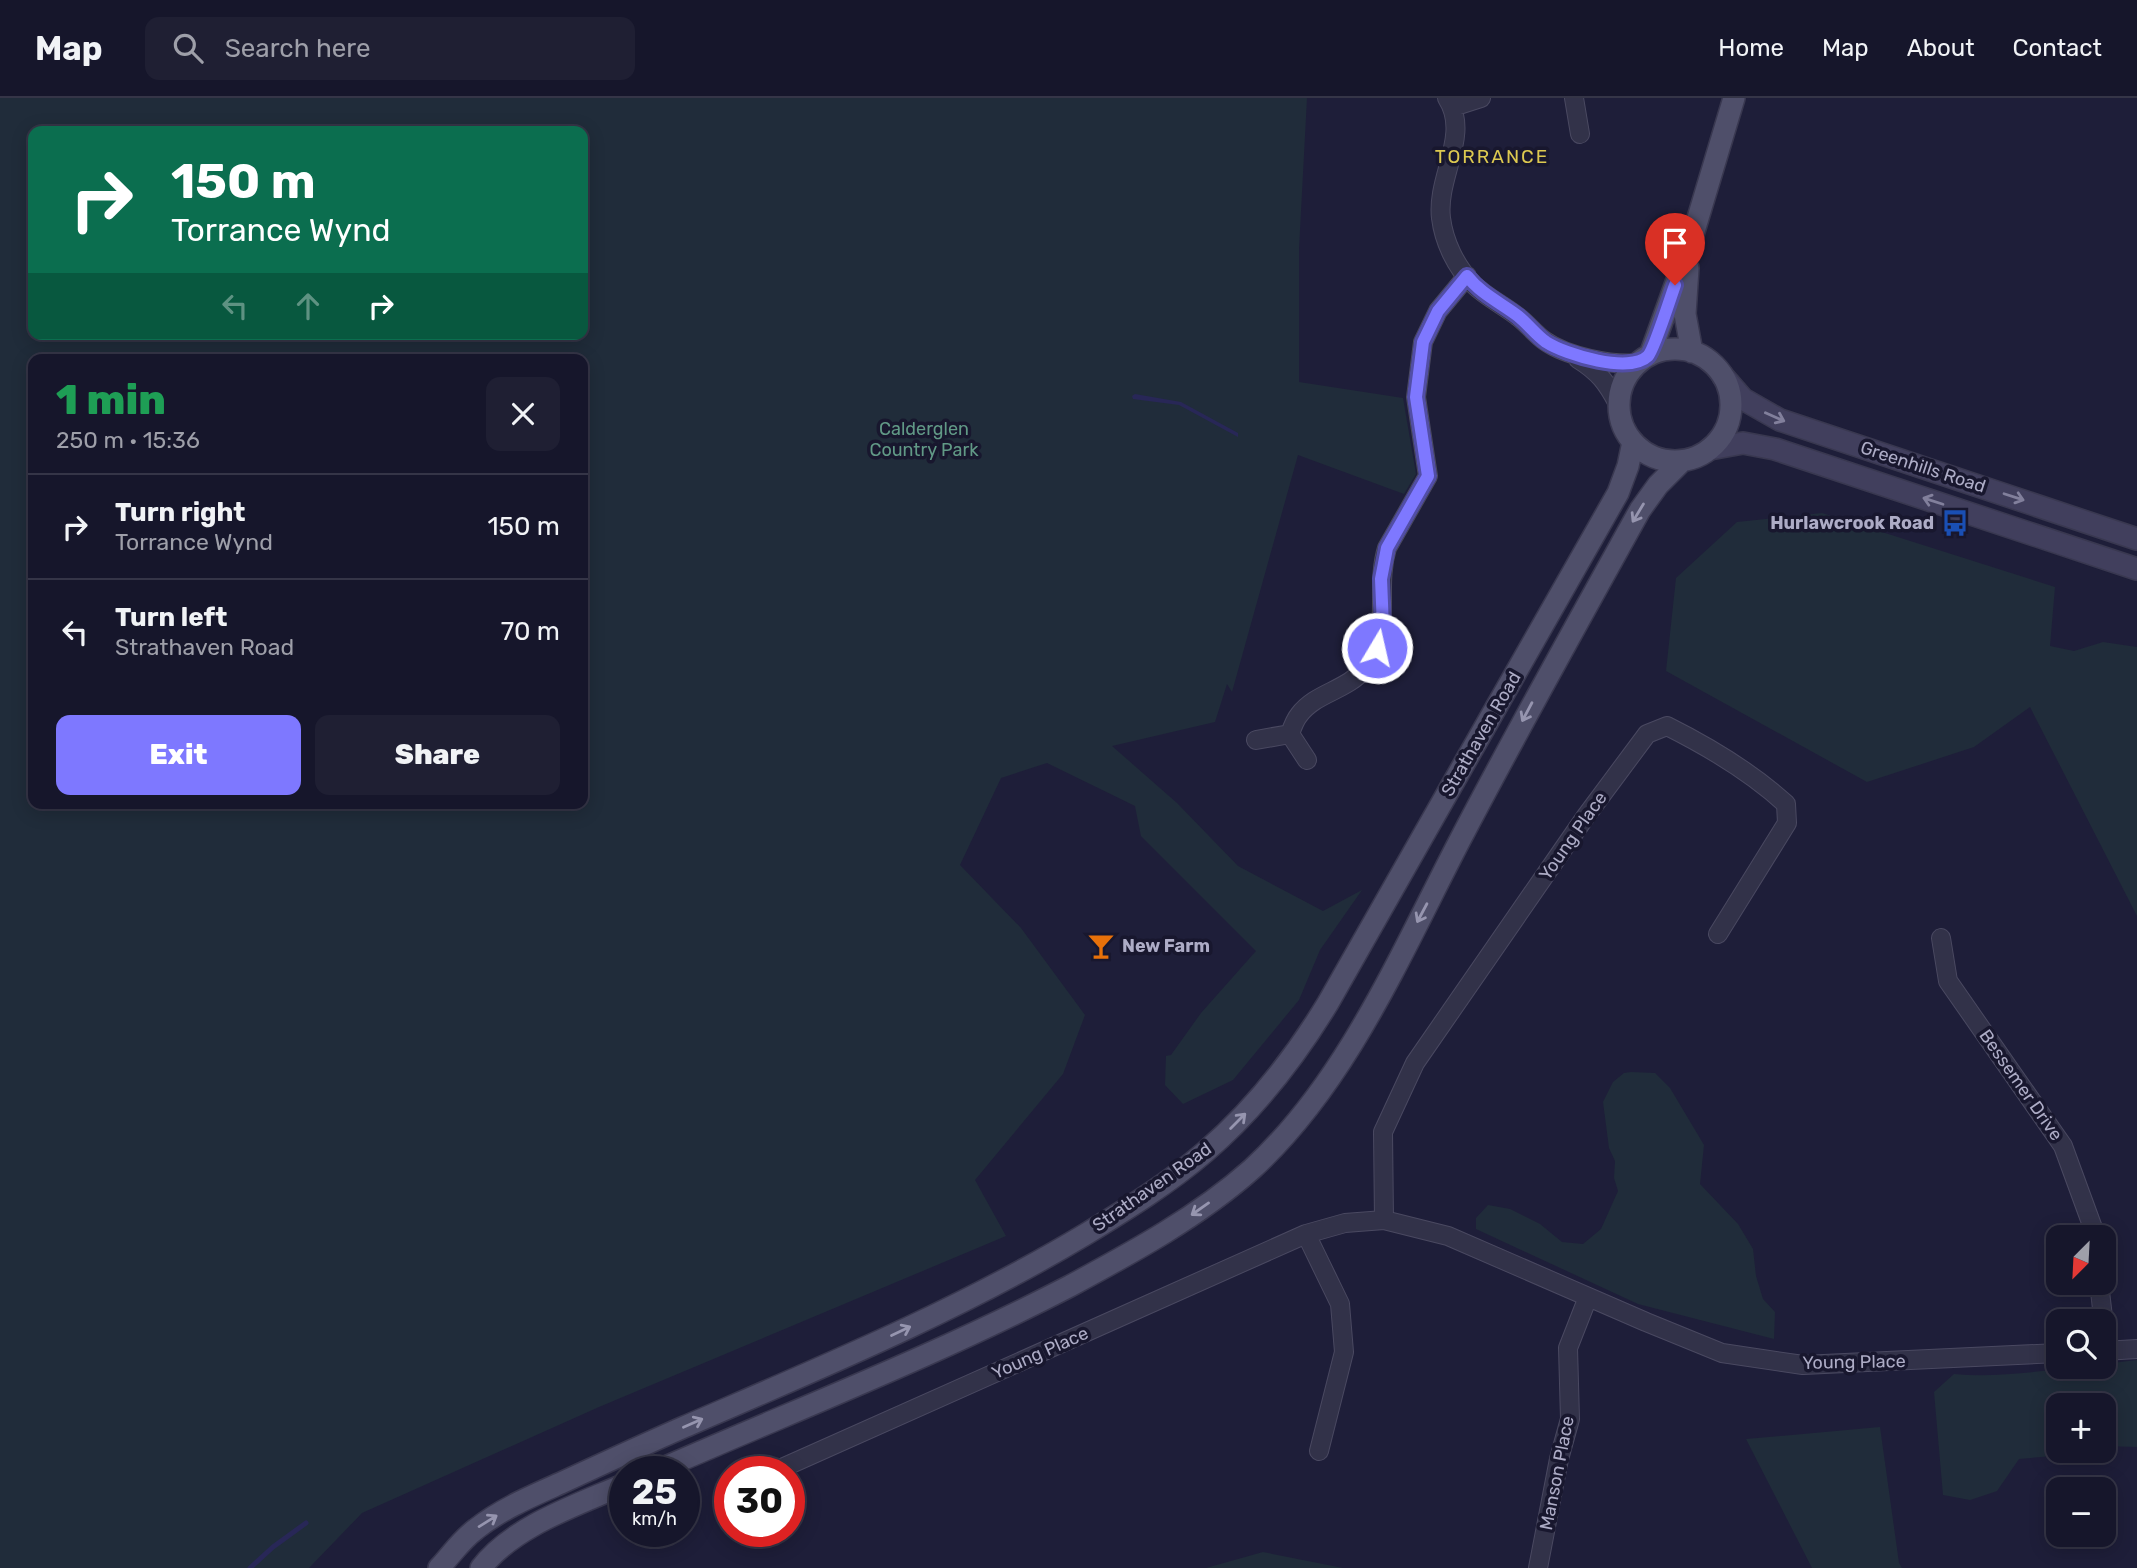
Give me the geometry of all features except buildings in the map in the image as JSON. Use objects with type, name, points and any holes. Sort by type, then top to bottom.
[{"type":"main road","points":[[1644,359],[1671,349],[1692,352],[1704,357],[1722,375],[1730,394],[1730,414],[1723,433],[1710,449],[1697,457],[1682,461],[1650,456],[1633,442],[1622,425],[1618,404],[1628,375],[1644,359],[1692,238],[1734,98]]},
{"type":"main road","points":[[1692,238],[1685,314],[1692,352]]},
{"type":"main road","name":"Strathaven Road","points":[[439,1568],[477,1528],[512,1507],[623,1454],[909,1328],[1034,1264],[1162,1185],[1206,1151],[1263,1095],[1301,1046],[1323,1011],[1618,493],[1629,466],[1633,442]]},
{"type":"main road","name":"Strathaven Road","points":[[691,1456],[928,1355],[1008,1318],[1104,1268],[1177,1225],[1216,1198],[1277,1144],[1321,1092],[1356,1037],[1527,712],[1634,521],[1648,497],[1682,461]]},
{"type":"main road","points":[[481,1568],[500,1547],[517,1536],[609,1492]]},
{"type":"street","points":[[1481,98],[1450,103],[1457,128],[1440,200],[1446,241],[1456,262],[1474,285],[1519,317],[1546,342],[1592,367],[1606,382],[1618,404]]},
{"type":"street","points":[[1574,98],[1580,134]]},
{"type":"street","points":[[1290,734],[1297,716],[1307,705],[1348,685],[1364,669],[1377,648],[1383,627],[1381,579],[1387,548],[1428,476],[1416,397],[1423,342],[1438,311],[1467,276]]},
{"type":"street","points":[[1566,351],[1609,363],[1644,359]]},
{"type":"street","name":"Greenhills Road","points":[[1722,375],[1743,398],[1759,410],[1780,420],[2137,539]]},
{"type":"street","name":"Greenhills Road","points":[[1710,449],[1743,443],[1775,449],[2137,569]]},
{"type":"street","name":"Young Place","points":[[1384,1220],[1383,1132],[1415,1063],[1586,816],[1647,734],[1667,726],[1700,743],[1786,803],[1787,823],[1718,934]]},
{"type":"street","points":[[1256,740],[1290,734]]},
{"type":"street","points":[[1290,734],[1307,760]]},
{"type":"street","name":"Bessemer Drive","points":[[1941,938],[1948,981],[2063,1146],[2091,1225]]},
{"type":"street","name":"Young Place","points":[[805,1458],[1306,1234],[1345,1223],[1384,1220],[1448,1236],[1723,1353],[1803,1365],[2046,1354]]},
{"type":"street","points":[[1306,1234],[1340,1304],[1344,1352],[1320,1451]]},
{"type":"street","name":"Manson Place","points":[[1538,1568],[1559,1459],[1570,1419],[1567,1348],[1588,1297]]},
{"type":"street","points":[[2116,1350],[2137,1349]]},
{"type":"green space","name":"Calderglen Country Park","points":[[0,98],[1307,98],[1299,249],[1299,382],[1403,398],[1416,474],[1404,494],[1298,455],[1232,692],[1227,684],[1215,722],[1112,746],[1177,803],[1238,866],[1323,911],[1362,890],[1320,950],[1299,1000],[1233,1080],[1183,1104],[1165,1085],[1166,1056],[1171,1055],[1201,1013],[1256,951],[1141,836],[1135,806],[1047,763],[1001,778],[960,865],[1021,928],[1085,1015],[1063,1074],[975,1180],[1006,1236],[599,1407],[362,1513],[309,1568],[0,1568]]},
{"type":"green space","points":[[1822,513],[2055,587],[2050,646],[2074,651],[2103,642],[2137,647],[2137,916],[2030,707],[1974,747],[1867,782],[1666,671],[1676,578],[1737,522]]},
{"type":"green space","points":[[1624,1073],[1655,1073],[1670,1088],[1704,1145],[1700,1184],[1738,1224],[1753,1249],[1756,1276],[1763,1299],[1775,1312],[1774,1339],[1638,1304],[1476,1229],[1476,1218],[1488,1205],[1510,1209],[1540,1224],[1562,1242],[1583,1244],[1601,1229],[1618,1191],[1603,1102],[1613,1082]]},
{"type":"green space","points":[[2137,1360],[2137,1447],[2116,1446],[2116,1393],[2046,1393],[2046,1457],[2019,1459],[1997,1491],[1970,1500],[1943,1495],[1934,1392],[1954,1374],[1992,1375],[2046,1371],[2046,1379],[2116,1379],[2116,1363]]},
{"type":"green space","points":[[1880,1427],[1899,1563],[1902,1568],[1812,1568],[1746,1439]]},
{"type":"green space","points":[[1263,1552],[1343,1568],[1206,1568]]},
{"type":"shaded area","points":[[1135,394],[1181,402],[1238,433],[1238,437],[1179,405],[1133,399]]},
{"type":"waterway","points":[[250,1568],[306,1523]]},
{"type":"place","name":"Hurlawcrook Road","points":[[1955,523]]},
{"type":"place","name":"New Farm","points":[[1101,946]]},
{"type":"district","name":"TORRANCE","points":[[1492,156]]},
{"type":"route","points":[[1377,648],[1383,627],[1381,579],[1384,558],[1428,476],[1416,397],[1423,342],[1438,311],[1467,276],[1474,285],[1519,317],[1546,342],[1622,365],[1638,363],[1650,355],[1675,285]]}]
